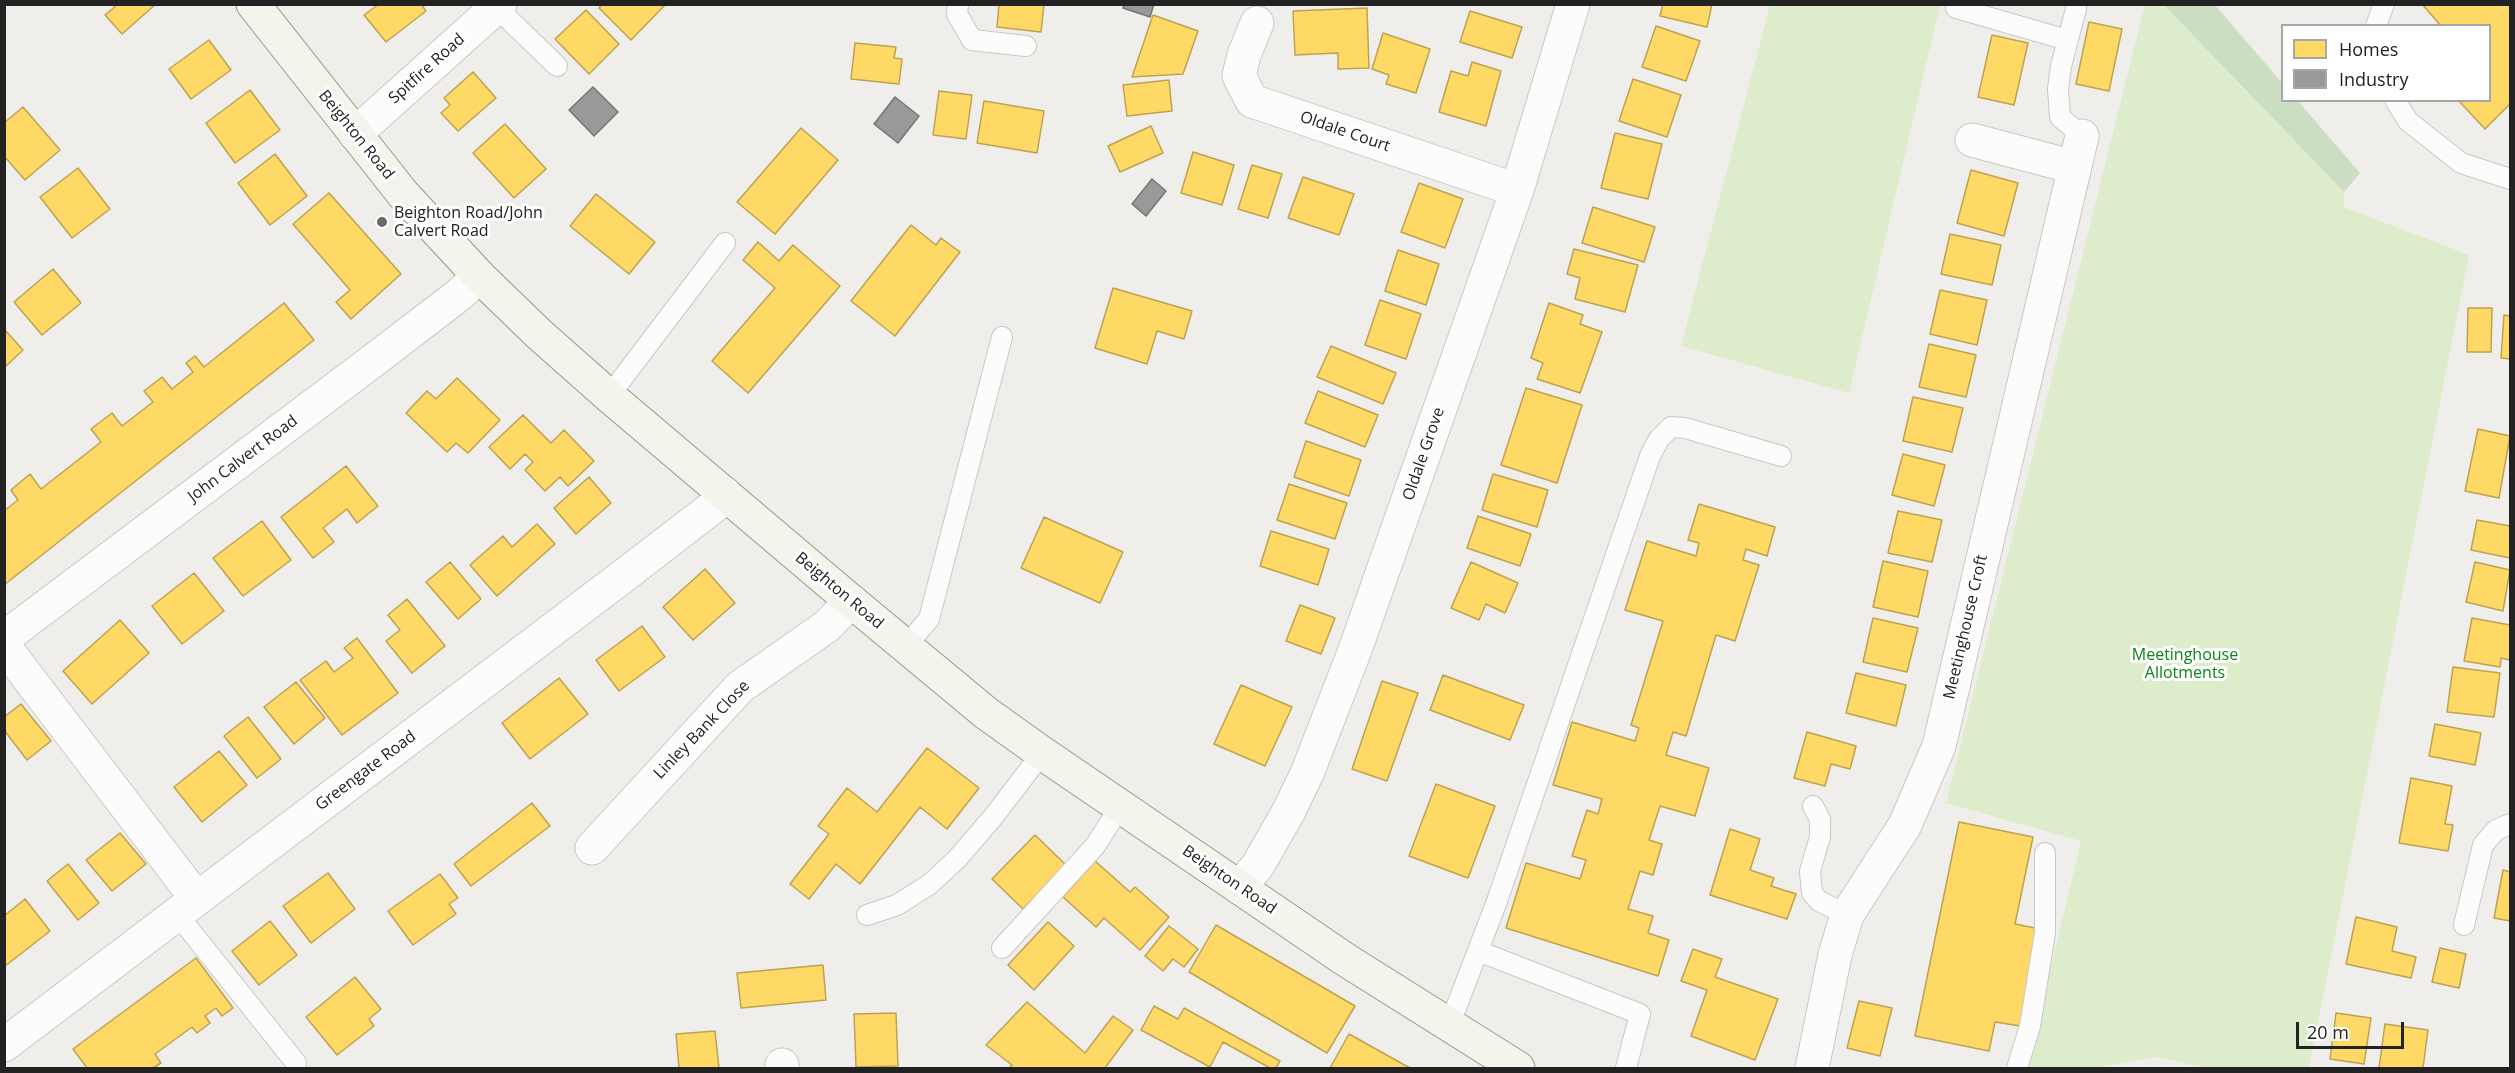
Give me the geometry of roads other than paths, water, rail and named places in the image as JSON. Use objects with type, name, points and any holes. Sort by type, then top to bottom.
[{"type":"street","name":"Beighton Road","points":[[254,4],[403,194],[478,276],[538,334],[609,396],[851,601],[986,713],[1042,753],[1240,888],[1449,1026],[1518,1068]]},
{"type":"street","name":"Oldale Grove","points":[[1240,888],[1258,865],[1289,811],[1308,771],[1355,650],[1517,190],[1573,4]]},
{"type":"street","name":"Spitfire Road","points":[[354,134],[499,6]]},
{"type":"street","name":"Oldale Court","points":[[1257,23],[1239,76],[1252,101],[1517,190]]},
{"type":"street","name":"Meetinghouse Croft","points":[[1812,1068],[1835,955],[1847,915],[1905,825],[1939,746],[2082,136]]},
{"type":"street","points":[[1972,140],[2074,167]]},
{"type":"street","name":"John Calvert Road","points":[[4,638],[370,363],[459,294],[478,276]]},
{"type":"street","name":"Greengate Road","points":[[4,1045],[713,507],[724,493]]},
{"type":"street","name":"Linley Bank Close","points":[[592,848],[740,687],[827,626],[851,601]]},
{"type":"street","points":[[4,646],[187,907]]},
{"type":"lane","points":[[958,4],[957,14],[972,40],[1026,46]]},
{"type":"lane","points":[[2377,24],[2384,4]]},
{"type":"lane","points":[[499,6],[557,66]]},
{"type":"lane","points":[[1956,8],[2067,40]]},
{"type":"lane","points":[[2076,9],[2067,40],[2058,90],[2060,117],[2082,136]]},
{"type":"lane","points":[[2396,102],[2408,121],[2461,163],[2511,179]]},
{"type":"lane","points":[[609,396],[725,243]]},
{"type":"lane","points":[[905,646],[929,619],[1002,336]]},
{"type":"lane","points":[[1449,1026],[1479,951],[1650,456],[1659,439],[1671,428],[1685,428],[1781,456]]},
{"type":"lane","points":[[867,915],[897,905],[930,884],[994,816],[1042,753]]},
{"type":"lane","points":[[1002,948],[1095,846],[1120,807]]},
{"type":"lane","points":[[1813,807],[1820,819],[1820,837],[1810,871],[1812,893],[1819,901],[1847,915]]},
{"type":"lane","points":[[2464,925],[2483,845],[2496,830],[2511,824]]},
{"type":"lane","points":[[2017,1068],[2030,1026],[2045,933],[2045,853]]},
{"type":"lane","points":[[187,907],[296,1064]]},
{"type":"lane","points":[[1479,951],[1640,1014],[1626,1068]]},
{"type":"place","name":"Beighton Road/John Calvert Road","points":[[382,222]]},
{"type":"park label","name":"Meetinghouse Allotments","points":[[2185,664]]}]
